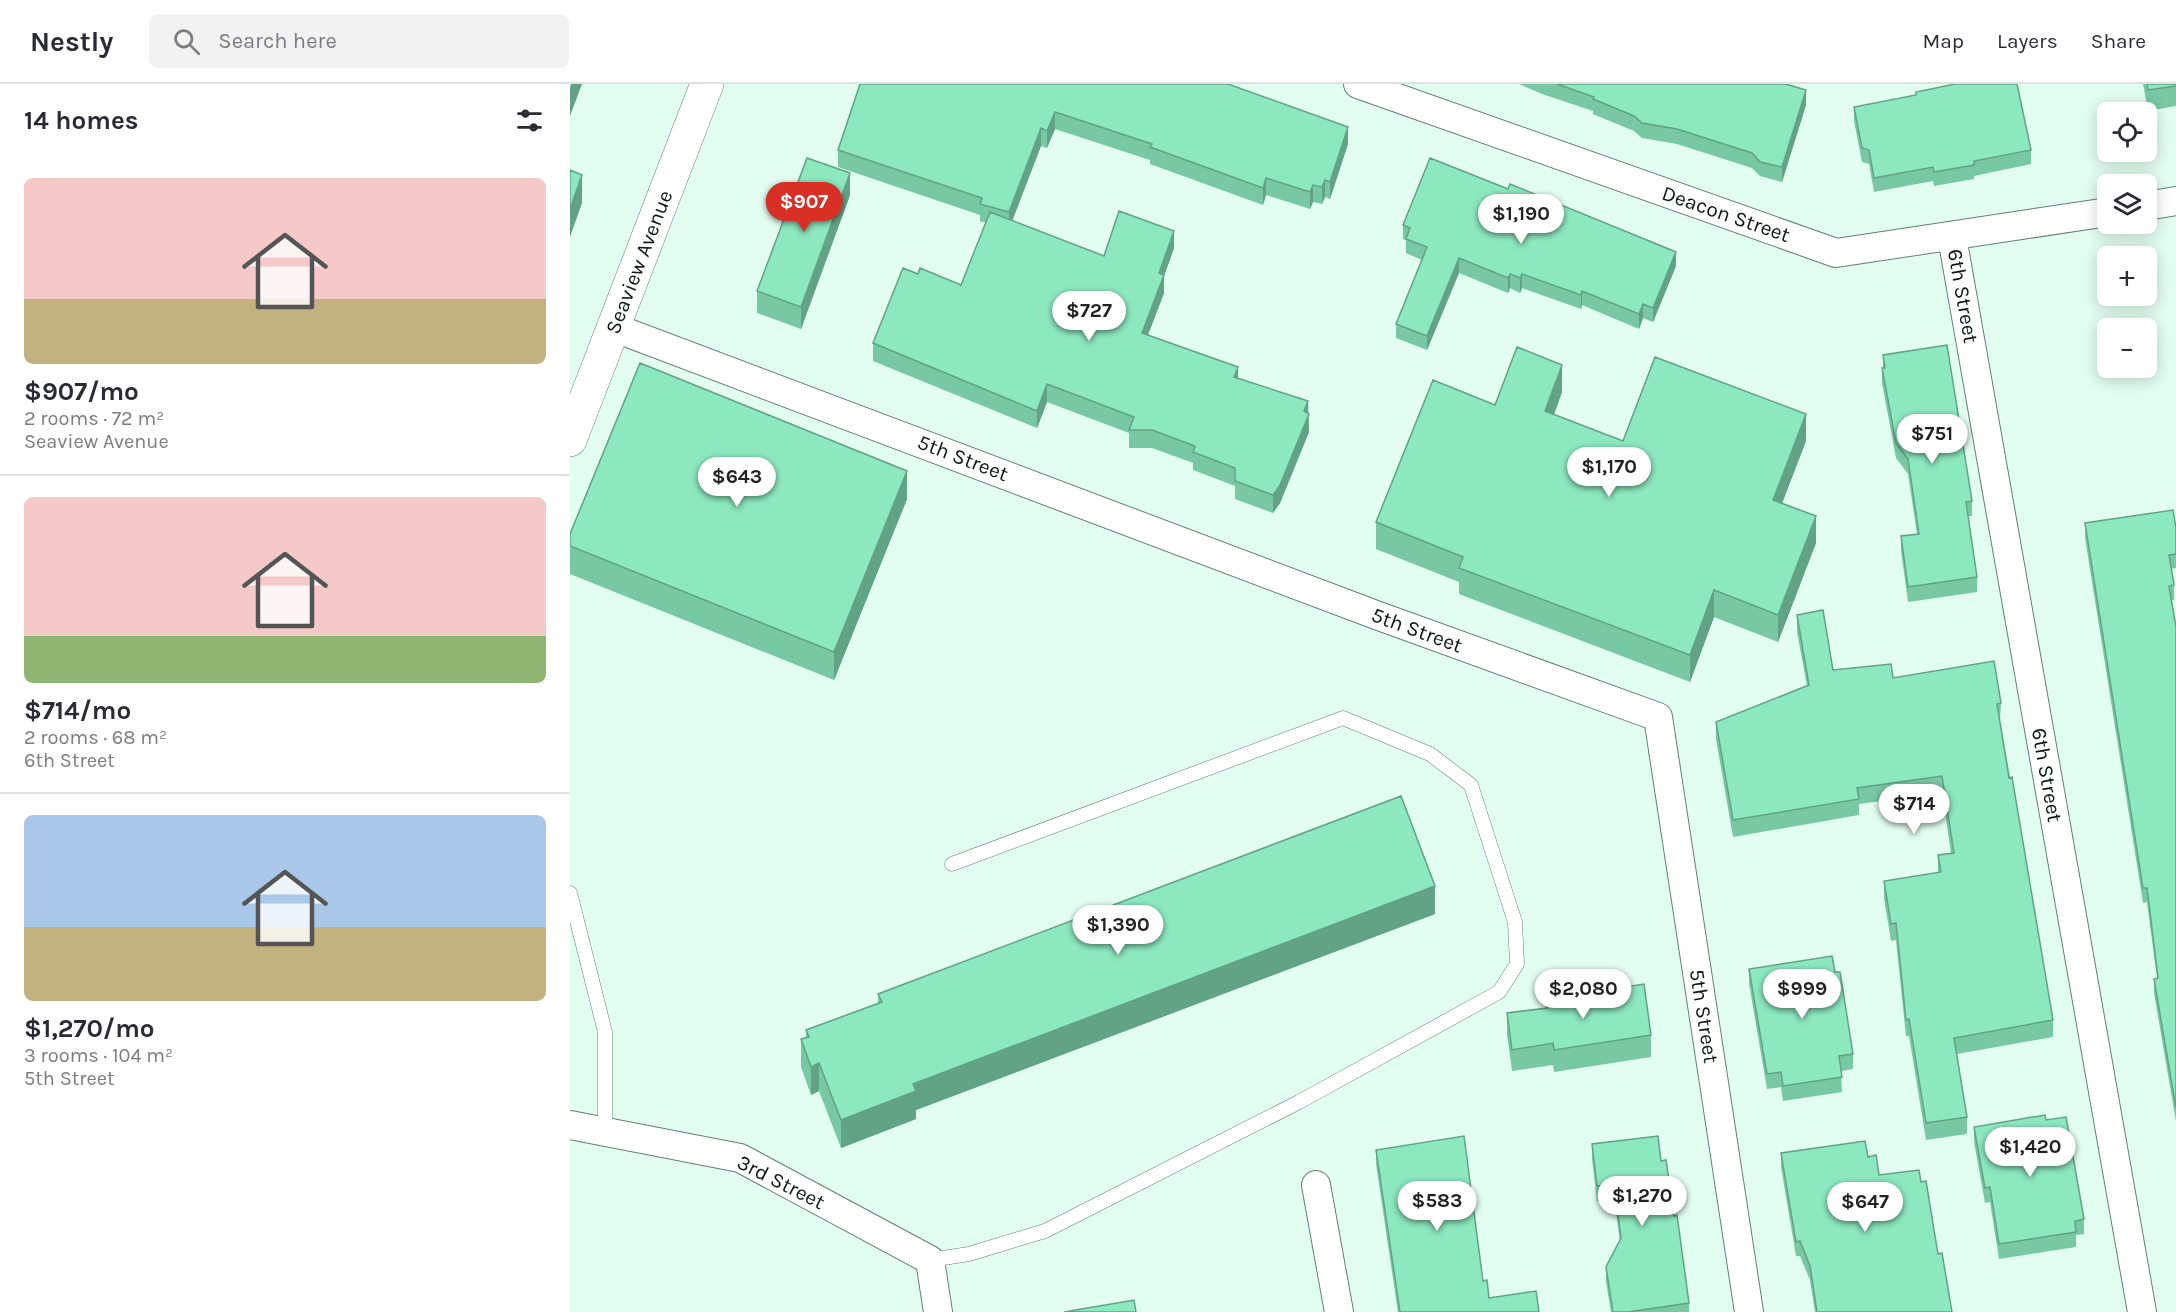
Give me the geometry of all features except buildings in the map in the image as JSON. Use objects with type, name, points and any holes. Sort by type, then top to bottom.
[{"type":"main road","name":"Seaview Avenue","points":[[570,440],[707,84]]},
{"type":"street","name":"Deacon Street","points":[[1358,84],[1836,253],[2097,214]]},
{"type":"street","points":[[2157,204],[2176,201]]},
{"type":"street","name":"6th Street","points":[[1952,237],[2142,1312]]},
{"type":"street","name":"5th Street","points":[[615,328],[1376,615],[1658,717],[1749,1312]]},
{"type":"street","name":"3rd Street","points":[[570,1125],[740,1158],[930,1260]]},
{"type":"street","points":[[1316,1185],[1339,1312]]},
{"type":"street","points":[[930,1260],[938,1312]]},
{"type":"lane","points":[[930,1260],[969,1254],[1045,1231],[1299,1102],[1499,992],[1517,963],[1515,922],[1471,785],[1430,754],[1343,718],[952,864]]},
{"type":"lane","points":[[570,893],[605,1032],[605,1133]]}]
